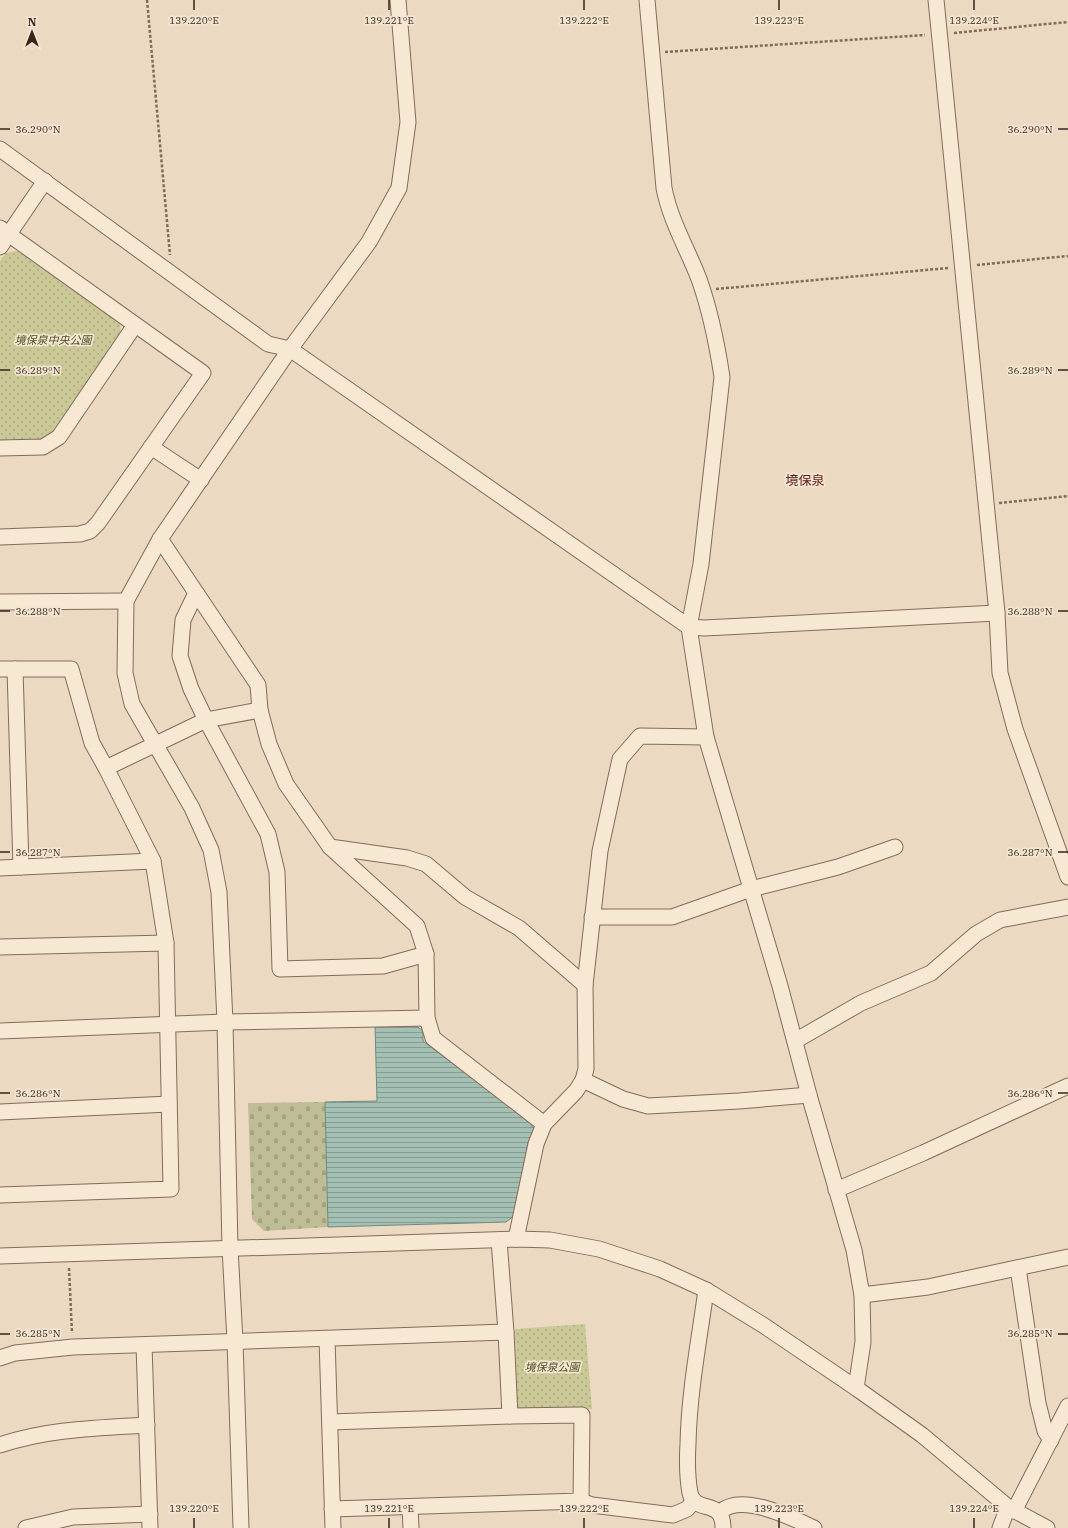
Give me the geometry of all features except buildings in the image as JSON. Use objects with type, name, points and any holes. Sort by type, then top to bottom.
[{"type":"street","points":[[241,1528],[235,1341],[230,1248],[225,1022],[219,892],[211,850],[192,808],[132,704],[125,673],[126,601],[160,539],[290,349],[369,242],[399,188],[408,122],[398,0]]},
{"type":"street","points":[[647,0],[664,188],[668,208],[699,279],[717,346],[722,377],[701,564],[689,627],[706,737],[854,1250],[862,1295],[863,1342],[856,1388]]},
{"type":"street","points":[[936,0],[964,266],[997,613],[1000,673],[1013,722],[1068,877]]},
{"type":"street","points":[[0,149],[172,276],[268,344],[290,349],[689,627],[704,628],[997,613]]},
{"type":"street","points":[[0,247],[5,231],[45,181]]},
{"type":"street","points":[[0,537],[80,534],[90,531],[98,524],[203,373],[5,231]]},
{"type":"street","points":[[0,448],[43,447],[59,438],[135,325]]},
{"type":"street","points":[[152,447],[201,480]]},
{"type":"street","points":[[160,539],[258,685],[260,710],[269,744],[286,784],[330,847],[417,926],[426,954],[427,1018],[432,1038],[544,1124]]},
{"type":"street","points":[[196,593],[183,620],[180,656],[191,689],[206,720],[268,834],[277,872],[280,969],[383,966],[426,954]]},
{"type":"street","points":[[0,602],[126,601]]},
{"type":"street","points":[[0,669],[70,668],[92,743],[153,861],[166,943],[171,1189],[0,1195]]},
{"type":"street","points":[[15,669],[21,867]]},
{"type":"street","points":[[106,768],[206,720],[260,710]]},
{"type":"street","points":[[516,1239],[536,1144],[544,1124],[576,1091],[583,1080],[586,1069],[585,985],[592,917],[600,851],[620,759],[640,736],[706,737]]},
{"type":"street","points":[[330,847],[407,858],[426,864],[464,897],[519,928],[585,985]]},
{"type":"street","points":[[592,917],[672,917],[751,889],[838,867],[895,847]]},
{"type":"street","points":[[0,868],[153,861]]},
{"type":"street","points":[[795,1042],[861,1003],[931,973],[976,934],[1000,920],[1068,908]]},
{"type":"street","points":[[0,947],[166,943]]},
{"type":"street","points":[[0,1031],[225,1022],[427,1018]]},
{"type":"street","points":[[583,1080],[622,1099],[648,1106],[739,1101],[809,1095]]},
{"type":"street","points":[[836,1190],[923,1153],[1068,1086]]},
{"type":"street","points":[[0,1112],[169,1104]]},
{"type":"street","points":[[0,1256],[516,1239],[550,1240],[599,1249],[660,1269],[706,1290],[763,1325],[922,1435],[1011,1509],[1047,1528]]},
{"type":"street","points":[[499,1240],[506,1332],[510,1416]]},
{"type":"street","points":[[862,1295],[928,1287],[1068,1256]]},
{"type":"street","points":[[1018,1268],[1038,1403],[1045,1431],[1051,1440]]},
{"type":"street","points":[[706,1290],[688,1417],[687,1472],[691,1495],[694,1501],[720,1512],[723,1518],[723,1528]]},
{"type":"street","points":[[0,1358],[15,1353],[73,1347],[506,1332]]},
{"type":"street","points":[[327,1338],[333,1528]]},
{"type":"street","points":[[26,1528],[73,1517],[150,1521],[144,1344]]},
{"type":"street","points":[[1000,1528],[1051,1440],[1068,1406]]},
{"type":"street","points":[[330,1422],[582,1415],[581,1501]]},
{"type":"street","points":[[0,1445],[26,1436],[71,1429],[147,1426]]},
{"type":"street","points":[[332,1509],[581,1501],[598,1506],[673,1515],[687,1509],[694,1501]]},
{"type":"street","points":[[720,1512],[729,1506],[740,1505],[763,1507],[814,1528]]},
{"type":"street","points":[[410,1507],[411,1528]]},
{"type":"path","points":[[147,0],[172,276]]},
{"type":"path","points":[[652,53],[940,34],[1068,22]]},
{"type":"path","points":[[702,292],[716,289],[1068,256]]},
{"type":"path","points":[[986,504],[1068,496]]},
{"type":"path","points":[[68,1253],[73,1347]]},
{"type":"green space","name":"境保泉中央公園","points":[[21,250],[120,324],[121,333],[50,435],[40,439],[0,440],[0,261],[6,253]]},
{"type":"green space","points":[[325,1102],[328,1227],[264,1231],[252,1219],[248,1103]]},
{"type":"green space","name":"境保泉公園","points":[[585,1324],[592,1409],[522,1411],[516,1404],[515,1329]]},
{"type":"shaded area","points":[[375,1025],[415,1025],[423,1031],[423,1041],[528,1120],[534,1129],[528,1143],[515,1215],[506,1222],[328,1227],[325,1102],[377,1101]]},
{"type":"district","name":"境保泉","points":[[805,480]]}]
